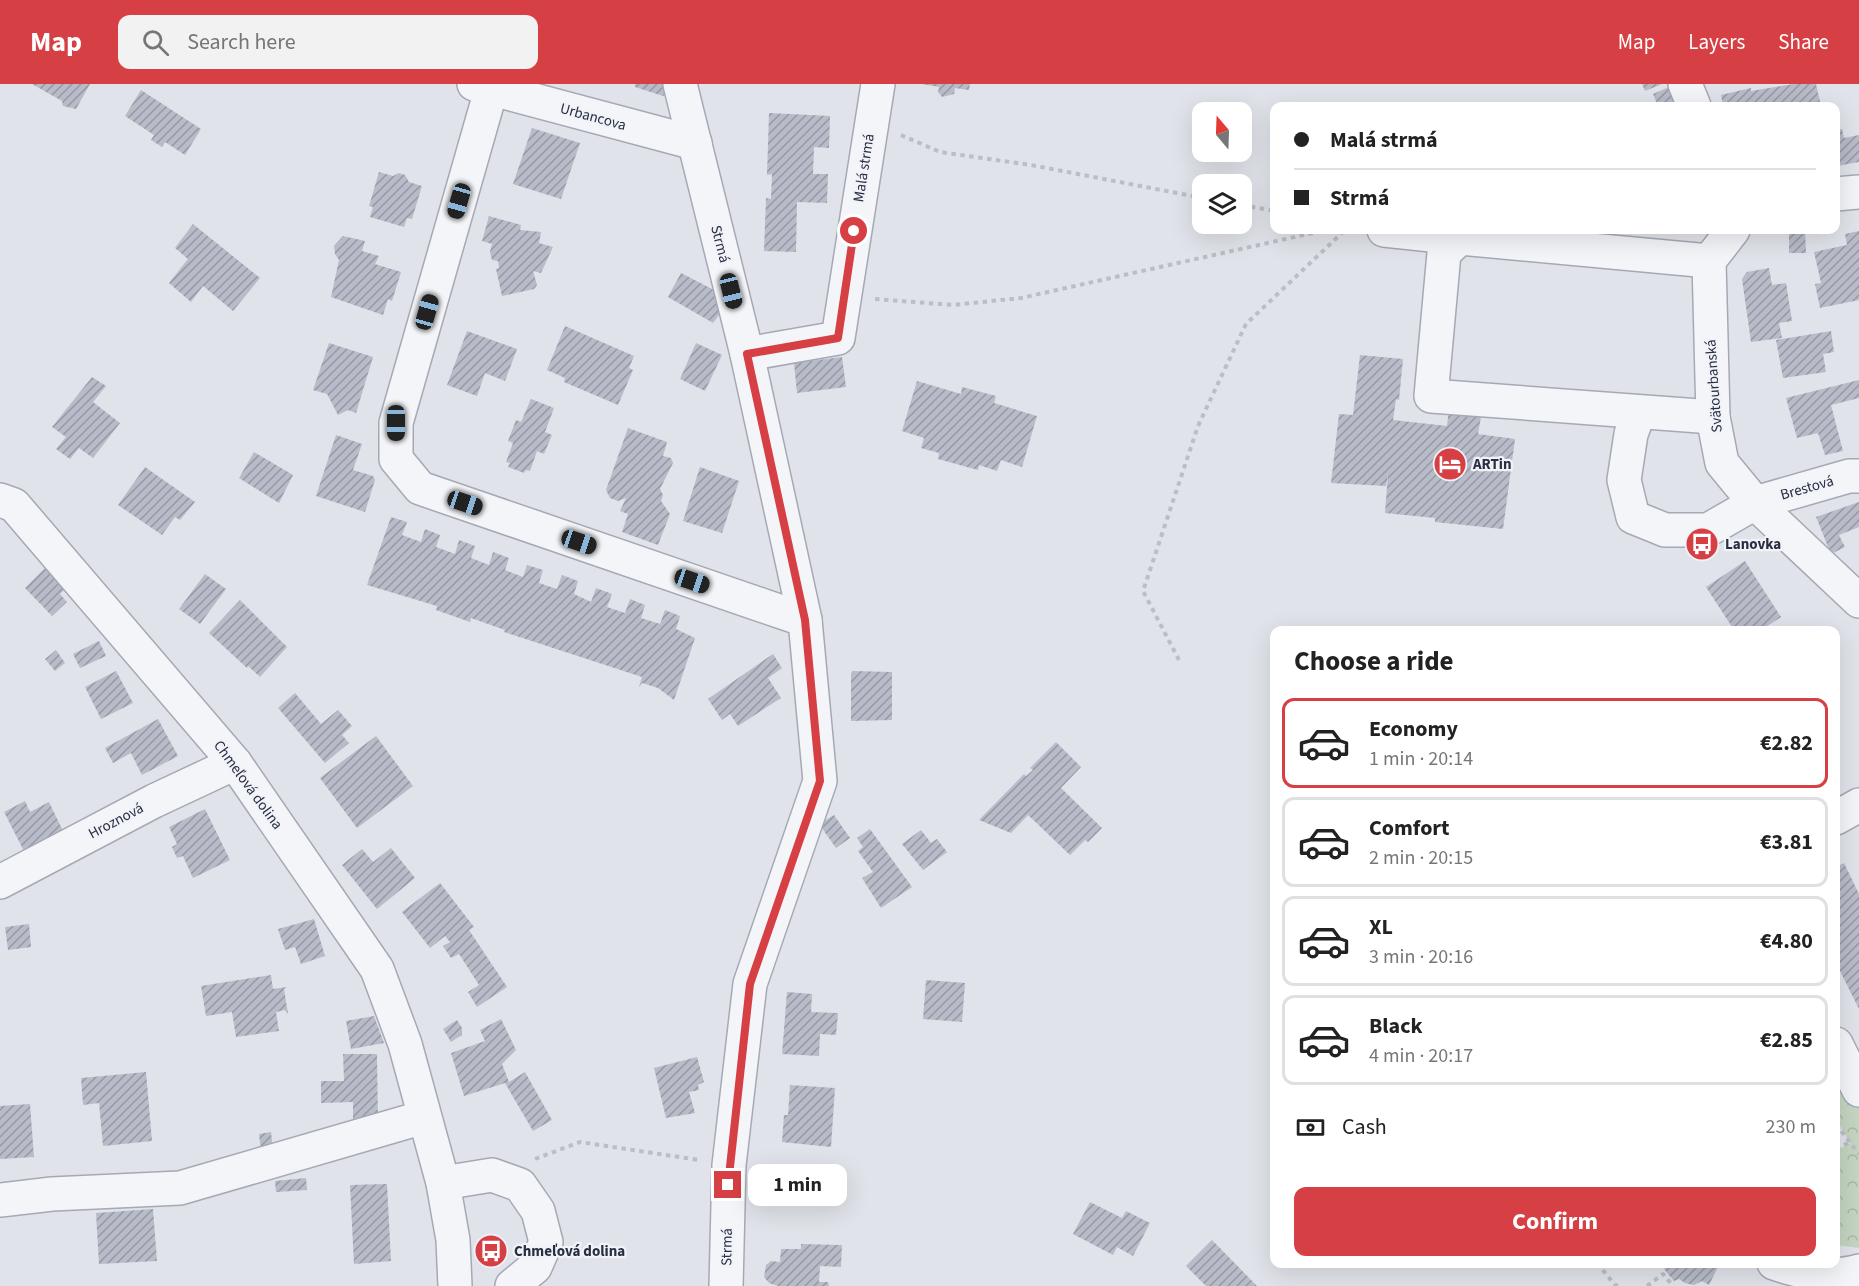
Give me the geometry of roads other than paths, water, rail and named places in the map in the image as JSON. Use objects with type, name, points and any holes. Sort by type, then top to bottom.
[{"type":"street","name":"Strmá","points":[[681,84],[747,354],[805,620],[820,781],[750,984],[729,1165],[726,1286]]},
{"type":"street","name":"Malá strmá","points":[[747,354],[838,338],[878,84]]},
{"type":"street","points":[[1685,84],[1692,102]]},
{"type":"street","name":"Urbancova","points":[[695,144],[485,86],[396,423],[396,459],[420,488],[805,620]]},
{"type":"street","points":[[1840,194],[1859,192]]},
{"type":"street","points":[[1422,234],[1709,261],[1730,234]]},
{"type":"street","points":[[1460,238],[1444,253],[1431,396],[1713,417]]},
{"type":"street","name":"Svätourbanská","points":[[1709,261],[1713,417],[1722,463],[1755,503],[1859,602]]},
{"type":"street","name":"Brestová","points":[[1639,412],[1631,434],[1624,480],[1633,517],[1665,530],[1708,530],[1755,503],[1849,476],[1859,476]]},
{"type":"street","name":"Chmeľová dolina","points":[[0,500],[14,506],[235,763],[377,969],[405,1044],[442,1183],[453,1240],[455,1286]]},
{"type":"street","name":"Hroznová","points":[[0,882],[154,801],[235,763]]},
{"type":"street","points":[[1840,816],[1859,806]]},
{"type":"street","points":[[1840,1052],[1859,1090]]},
{"type":"street","points":[[0,1200],[52,1194],[180,1188],[424,1117]]},
{"type":"street","points":[[442,1183],[492,1175],[520,1185],[538,1211],[546,1242],[535,1267],[512,1286]]},
{"type":"street","points":[[1788,1268],[1845,1275],[1859,1271]]},
{"type":"place","name":"ARTin","points":[[1450,464]]},
{"type":"place","name":"Lanovka","points":[[1702,544]]},
{"type":"place","name":"Chmeľová dolina","points":[[491,1251]]}]
